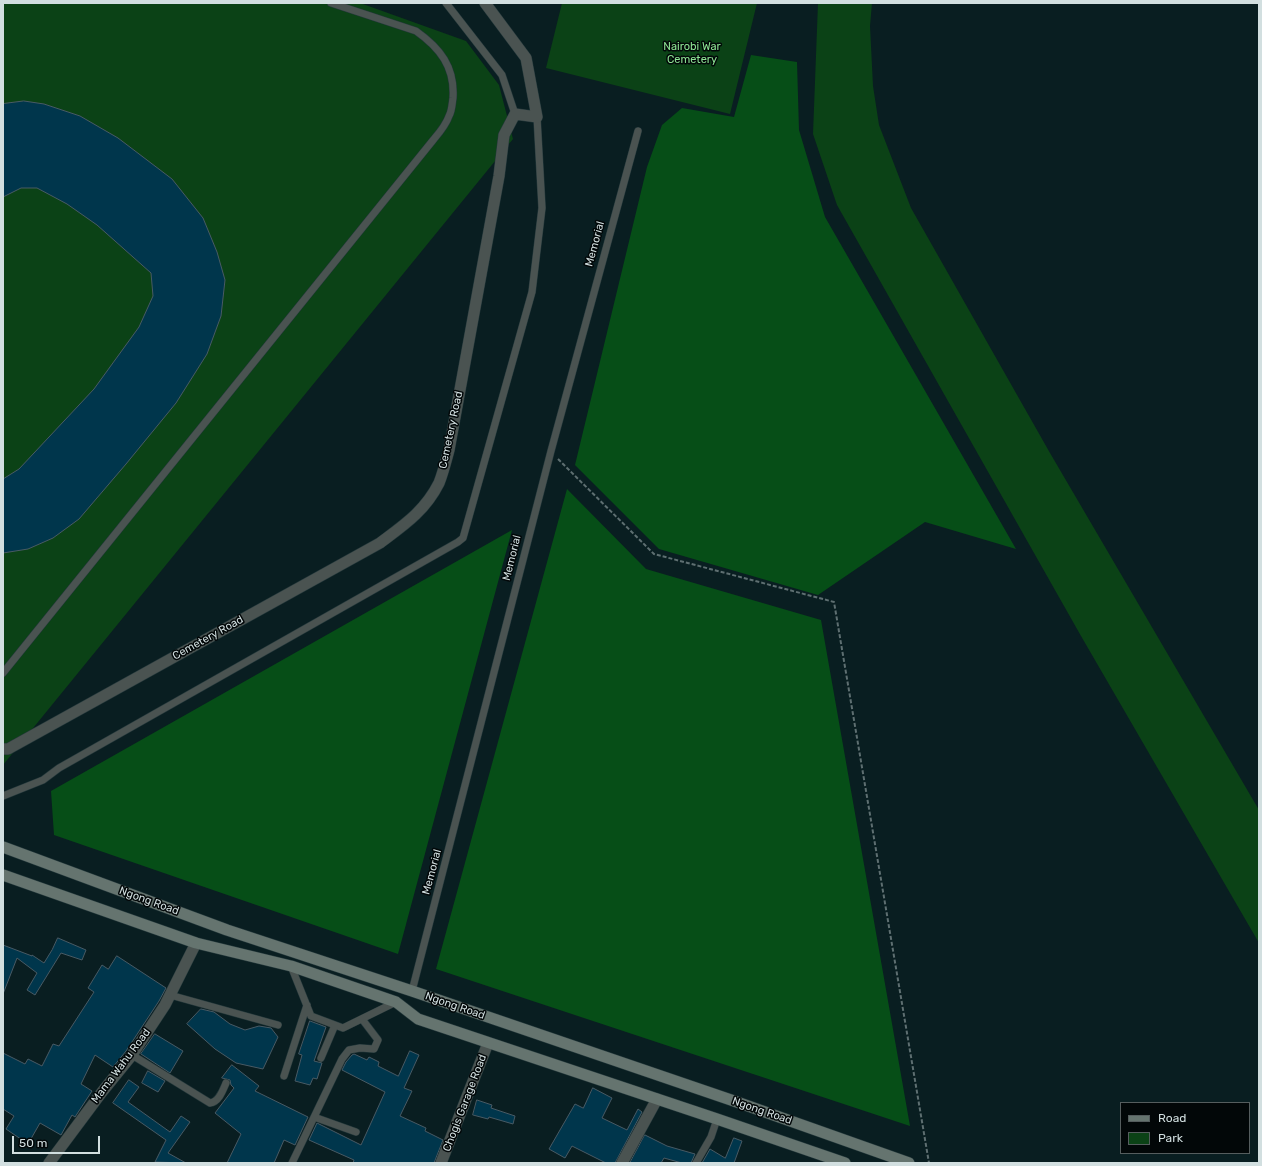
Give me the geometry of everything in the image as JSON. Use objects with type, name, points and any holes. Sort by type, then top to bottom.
[{"type":"main road","name":"Ngong Road","points":[[3,847],[227,930],[412,991],[734,1101],[909,1163]]},
{"type":"main road","name":"Ngong Road","points":[[3,875],[196,943],[291,966],[396,1002],[418,1019],[845,1163]]},
{"type":"street","points":[[485,3],[526,58],[537,117],[515,114]]},
{"type":"street","name":"Cemetery Road","points":[[3,749],[8,749],[380,544],[414,518],[439,482],[449,450],[499,176],[504,135],[515,114]]},
{"type":"street","name":"Mama Wahu Road","points":[[49,1163],[102,1092],[132,1055],[170,995],[196,943]]},
{"type":"street","name":"Chogis Garage Road","points":[[442,1163],[488,1043]]},
{"type":"street","points":[[622,1163],[657,1099]]},
{"type":"lane","points":[[3,673],[434,140],[450,115],[453,89],[451,72],[446,62],[428,40],[416,31],[331,3]]},
{"type":"lane","points":[[446,3],[502,75],[515,114]]},
{"type":"lane","points":[[3,796],[43,780],[59,768],[463,538],[532,292],[542,208],[537,117]]},
{"type":"lane","name":"Memorial","points":[[412,991],[550,451],[638,131]]},
{"type":"lane","points":[[291,966],[311,1016],[343,1028],[396,1002]]},
{"type":"lane","points":[[170,995],[278,1025]]},
{"type":"lane","points":[[284,1076],[307,1005]]},
{"type":"lane","points":[[292,1163],[342,1059],[349,1050],[360,1048],[374,1049],[378,1040],[362,1019]]},
{"type":"lane","points":[[321,1058],[335,1025]]},
{"type":"lane","points":[[132,1055],[210,1103],[214,1103],[217,1100],[226,1083]]},
{"type":"lane","points":[[314,1117],[356,1132]]},
{"type":"lane","points":[[696,1163],[711,1137],[717,1119]]},
{"type":"path","points":[[550,451],[654,554],[834,602],[929,1163]]},
{"type":"green space","points":[[3,3],[360,3],[466,41],[499,85],[513,139],[3,765]]},
{"type":"green space","name":"Nairobi War Cemetery","points":[[562,3],[757,3],[730,114],[546,68]]},
{"type":"green space","points":[[818,3],[872,3],[870,26],[873,86],[879,125],[911,208],[1050,453],[1259,810],[1259,943],[1081,636],[837,205],[813,134]]},
{"type":"green space","points":[[751,55],[797,62],[799,130],[825,217],[1016,549],[925,522],[818,595],[659,549],[575,465],[647,167],[662,125],[682,108],[734,117]]},
{"type":"green space","points":[[567,489],[646,569],[821,620],[910,1126],[436,969]]},
{"type":"green space","points":[[512,530],[398,954],[54,835],[51,791]]},
{"type":"building","points":[[24,101],[44,104],[80,116],[118,138],[172,179],[203,218],[217,252],[225,280],[221,316],[207,354],[176,403],[79,519],[53,538],[28,549],[3,553],[3,479],[19,469],[94,389],[139,327],[153,296],[151,273],[97,225],[67,204],[37,188],[21,188],[3,197],[3,104]]},
{"type":"building","points":[[58,938],[86,950],[82,960],[61,953],[35,995],[27,990],[37,973],[17,958],[3,994],[3,945],[32,955],[44,963]]},
{"type":"building","points":[[117,956],[166,988],[126,1051],[113,1067],[95,1055],[81,1084],[92,1091],[75,1117],[72,1115],[61,1135],[40,1123],[28,1144],[6,1129],[14,1116],[3,1109],[3,1053],[25,1064],[28,1059],[42,1066],[53,1044],[59,1046],[94,992],[88,988],[102,965],[108,969]]},
{"type":"building","points":[[201,1009],[214,1012],[230,1024],[245,1030],[259,1026],[271,1028],[278,1037],[263,1069],[236,1063],[215,1049],[187,1024]]},
{"type":"building","points":[[310,1021],[326,1027],[314,1061],[322,1063],[317,1079],[313,1078],[310,1085],[295,1081],[302,1055],[299,1054]]},
{"type":"building","points":[[155,1034],[183,1051],[170,1073],[141,1054]]},
{"type":"building","points":[[410,1051],[419,1055],[404,1088],[412,1091],[400,1116],[426,1128],[425,1131],[443,1140],[434,1163],[353,1163],[354,1160],[309,1140],[317,1123],[361,1145],[385,1092],[342,1070],[346,1062],[354,1054],[367,1060],[369,1057],[379,1062],[378,1066],[398,1076]]},
{"type":"building","points":[[232,1065],[259,1086],[255,1091],[308,1117],[295,1145],[284,1140],[274,1163],[227,1163],[241,1134],[215,1113],[234,1088],[231,1085],[230,1080],[222,1078]]},
{"type":"building","points":[[148,1071],[165,1081],[158,1092],[142,1083]]},
{"type":"building","points":[[129,1080],[139,1087],[128,1102],[170,1132],[181,1116],[190,1122],[168,1153],[186,1163],[155,1162],[166,1140],[113,1103]]},
{"type":"building","points":[[593,1088],[612,1098],[602,1118],[627,1130],[638,1109],[642,1112],[615,1163],[606,1163],[572,1146],[565,1158],[549,1149],[575,1104],[583,1108]]},
{"type":"building","points":[[477,1100],[492,1105],[491,1108],[515,1116],[513,1124],[489,1117],[488,1119],[473,1115]]},
{"type":"building","points":[[645,1135],[667,1146],[695,1154],[691,1163],[682,1163],[664,1158],[661,1163],[630,1163]]},
{"type":"building","points":[[734,1138],[742,1141],[734,1163],[702,1163],[710,1149],[725,1158]]}]
